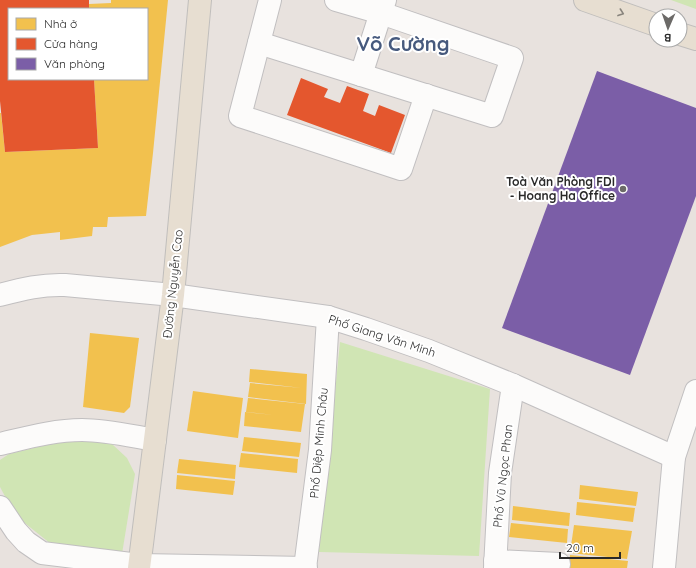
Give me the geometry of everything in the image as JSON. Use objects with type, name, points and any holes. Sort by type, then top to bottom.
[{"type":"main road","name":"Đường Nguyễn Cao","points":[[139,567],[173,295],[200,0]]},
{"type":"main road","points":[[585,0],[648,22]]},
{"type":"street","points":[[270,0],[240,116],[401,169],[426,95]]},
{"type":"street","points":[[259,43],[492,116],[512,58],[383,7],[336,0]]},
{"type":"street","points":[[361,75],[383,7]]},
{"type":"street","name":"Phố Giang Văn Minh","points":[[0,295],[35,286],[50,284],[173,295],[328,317],[429,351],[513,385],[674,457]]},
{"type":"street","name":"Phố Diệp Minh Châu","points":[[306,568],[320,450],[328,317]]},
{"type":"street","name":"Phố Vũ Ngọc Phan","points":[[495,564],[500,473],[513,385]]},
{"type":"street","points":[[664,568],[674,457],[696,391]]},
{"type":"street","points":[[0,444],[46,434],[82,430],[154,440]]},
{"type":"street","points":[[0,507],[16,531],[26,542],[42,553],[139,567],[306,568]]},
{"type":"street","points":[[495,564],[559,564]]},
{"type":"green space","points":[[671,0],[696,0],[696,9]]},
{"type":"green space","points":[[340,342],[490,389],[479,556],[319,552]]},
{"type":"green space","points":[[75,438],[112,444],[127,458],[135,474],[122,554],[51,544],[21,520],[0,487],[0,460],[9,454]]},
{"type":"building: Nhà ở","points":[[111,0],[168,0],[146,216],[108,217],[107,227],[93,227],[92,236],[60,240],[60,232],[32,235],[0,247],[0,113],[5,152],[98,148],[94,80],[148,80],[148,8],[89,8],[89,4],[111,3]]},
{"type":"building: Nhà ở","points":[[90,333],[139,338],[130,407],[124,413],[83,407]]},
{"type":"building: Nhà ở","points":[[250,369],[307,374],[306,404],[248,397],[250,383],[302,388],[249,382]]},
{"type":"building: Nhà ở","points":[[193,391],[243,398],[238,438],[187,431]]},
{"type":"building: Nhà ở","points":[[248,398],[305,404],[301,432],[244,426],[245,412],[274,415],[246,412]]},
{"type":"building: Nhà ở","points":[[244,437],[301,443],[299,457],[242,451]]},
{"type":"building: Nhà ở","points":[[241,453],[298,459],[297,473],[239,467]]},
{"type":"building: Nhà ở","points":[[179,459],[236,465],[235,479],[177,473]]},
{"type":"building: Nhà ở","points":[[177,475],[235,481],[233,495],[176,489]]},
{"type":"building: Nhà ở","points":[[580,485],[638,492],[636,506],[579,499]]},
{"type":"building: Nhà ở","points":[[577,502],[635,508],[633,522],[576,515]]},
{"type":"building: Nhà ở","points":[[513,506],[570,513],[569,526],[512,520]]},
{"type":"building: Nhà ở","points":[[511,523],[568,529],[567,543],[509,537]]},
{"type":"building: Nhà ở","points":[[574,525],[632,531],[627,559],[570,553]]},
{"type":"building: Nhà ở","points":[[570,555],[628,561],[627,568],[569,568]]},
{"type":"building: Cửa hàng","points":[[0,0],[89,0],[89,8],[8,8],[8,80],[94,80],[98,148],[5,152],[0,101]]},
{"type":"building: Cửa hàng","points":[[301,78],[328,89],[324,97],[340,103],[347,86],[369,94],[363,111],[375,116],[379,105],[405,115],[391,153],[287,115]]},
{"type":"building: Văn phòng","points":[[597,71],[696,108],[696,196],[630,375],[502,328]]},
{"type":"place","name":"Toà Văn Phòng FDI - Hoang Ha Office","points":[[623,189]]},
{"type":"district","name":"Võ Cường","points":[[403,44]]}]
